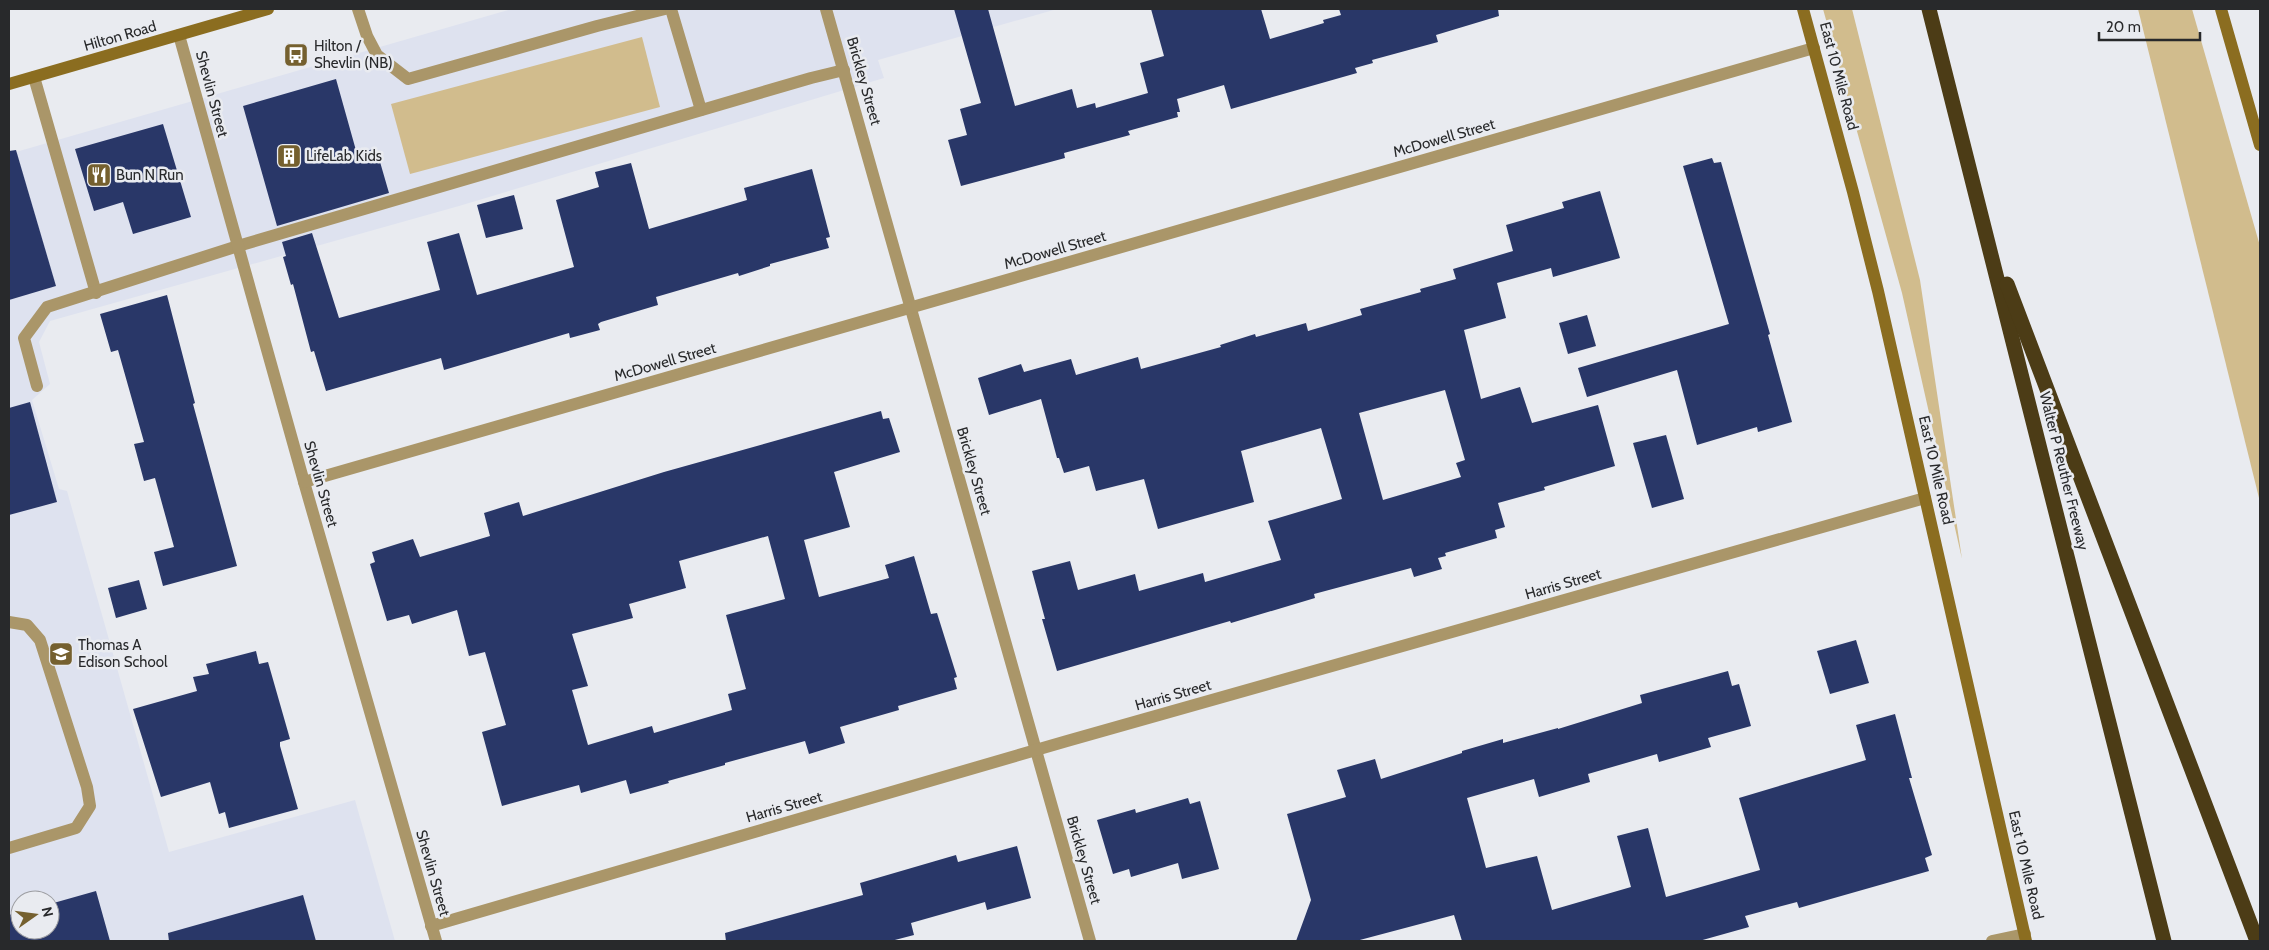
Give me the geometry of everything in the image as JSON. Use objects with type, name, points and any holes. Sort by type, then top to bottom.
[{"type":"highway","name":"Walter P Reuther Freeway","points":[[1929,9],[2164,941]]},
{"type":"highway","points":[[1982,218],[2256,941]]},
{"type":"main road","name":"Hilton Road","points":[[9,84],[268,9]]},
{"type":"main road","name":"East 10 Mile Road","points":[[1803,9],[1869,255],[2026,938]]},
{"type":"main road","points":[[2221,9],[2260,145]]},
{"type":"street","points":[[358,9],[367,36],[377,55],[408,79],[588,28],[665,9]]},
{"type":"street","points":[[671,9],[701,110]]},
{"type":"street","name":"Brickley Street","points":[[826,9],[1090,941]]},
{"type":"street","name":"Shevlin Street","points":[[179,35],[304,482],[436,941]]},
{"type":"street","name":"McDowell Street","points":[[304,482],[1814,48]]},
{"type":"street","points":[[37,386],[24,338],[47,307],[96,293],[238,246],[844,70]]},
{"type":"street","points":[[34,77],[96,293]]},
{"type":"street","name":"Harris Street","points":[[431,926],[1036,750],[1925,498]]},
{"type":"street","points":[[9,622],[27,625],[40,640],[87,787],[90,806],[76,828],[9,848]]},
{"type":"street","points":[[1992,941],[2026,938]]},
{"type":"shaded area","points":[[512,9],[1057,9],[878,60],[884,78],[459,206],[50,321],[39,342],[50,384],[32,400],[59,489],[67,491],[169,852],[355,800],[395,941],[9,941],[9,154]]},
{"type":"shaded area","points":[[1823,9],[1852,9],[1920,280],[1962,559],[1902,293]]},
{"type":"shaded area","points":[[2138,9],[2192,9],[2260,246],[2260,502]]},
{"type":"shaded area","points":[[642,37],[660,107],[410,174],[391,104]]},
{"type":"building","points":[[954,9],[988,9],[1015,106],[1072,89],[1077,108],[1095,103],[1096,108],[1148,93],[1140,63],[1164,56],[1151,9],[1261,9],[1270,39],[1324,23],[1323,20],[1341,15],[1339,9],[1498,9],[1499,16],[1436,35],[1438,42],[1372,60],[1373,63],[1355,68],[1357,73],[1231,109],[1224,85],[1177,99],[1180,112],[1177,112],[1178,117],[1128,131],[1130,135],[1064,153],[1065,158],[961,186],[948,140],[967,135],[960,109],[981,103]]},
{"type":"building","name":"LifeLab Kids","points":[[336,79],[357,154],[376,148],[389,193],[277,226],[243,106]]},
{"type":"building","points":[[163,124],[191,217],[133,234],[123,202],[94,211],[75,149]]},
{"type":"building","points":[[16,150],[56,286],[9,300],[9,151]]},
{"type":"building","points":[[1712,158],[1714,163],[1721,162],[1770,334],[1768,335],[1792,422],[1758,432],[1757,427],[1697,445],[1677,370],[1587,397],[1578,368],[1729,324],[1683,166]]},
{"type":"building","points":[[631,163],[649,229],[747,200],[744,188],[812,169],[830,237],[826,238],[829,248],[770,264],[770,266],[739,276],[738,273],[656,297],[658,305],[601,322],[598,324],[600,330],[570,338],[569,333],[444,370],[441,358],[326,391],[314,351],[311,352],[293,284],[291,285],[283,257],[286,256],[282,242],[312,233],[339,318],[440,290],[427,242],[459,233],[477,295],[574,267],[556,200],[599,187],[595,172]]},
{"type":"building","points":[[1600,191],[1620,258],[1553,277],[1551,268],[1497,283],[1506,318],[1464,330],[1481,399],[1520,387],[1532,423],[1598,405],[1615,466],[1544,487],[1545,490],[1498,503],[1505,527],[1495,530],[1497,538],[1445,553],[1446,556],[1438,558],[1442,569],[1414,577],[1411,568],[1314,594],[1315,598],[1231,623],[1230,621],[1057,671],[1042,619],[1045,619],[1032,571],[1070,561],[1078,590],[1135,574],[1139,591],[1203,573],[1205,582],[1281,560],[1268,521],[1342,499],[1321,428],[1241,451],[1254,502],[1158,529],[1144,479],[1096,491],[1089,466],[1064,473],[1059,458],[1057,458],[1041,399],[989,415],[978,378],[1021,364],[1024,372],[1071,359],[1076,375],[1138,357],[1141,369],[1221,347],[1220,345],[1255,334],[1256,337],[1306,323],[1308,331],[1362,315],[1360,309],[1421,292],[1420,289],[1456,279],[1453,269],[1513,251],[1506,225],[1564,208],[1562,202]],"holes":[[[1445,390],[1465,460],[1456,463],[1461,477],[1383,500],[1359,413]]]},
{"type":"building","points":[[514,195],[523,229],[486,238],[477,205]]},
{"type":"building","points":[[167,295],[195,403],[193,404],[237,566],[163,586],[154,552],[174,547],[155,478],[144,481],[134,444],[144,442],[118,350],[111,352],[100,314]]},
{"type":"building","points":[[1587,315],[1596,346],[1568,354],[1559,323]]},
{"type":"building","points":[[30,402],[57,502],[9,515],[9,408]]},
{"type":"building","points":[[881,411],[883,419],[889,418],[900,452],[834,472],[850,527],[804,540],[819,597],[889,578],[885,565],[914,556],[931,614],[937,613],[957,677],[954,678],[957,689],[898,706],[899,710],[840,727],[845,743],[809,754],[805,741],[725,763],[725,765],[630,794],[626,780],[581,793],[579,785],[502,806],[482,732],[506,725],[485,652],[469,656],[457,610],[412,624],[409,615],[387,621],[370,564],[375,562],[372,552],[413,539],[420,557],[490,536],[484,513],[519,502],[523,516],[664,472]],"holes":[[[768,536],[785,599],[726,615],[746,689],[728,694],[732,710],[654,733],[652,726],[588,745],[572,690],[588,686],[572,634],[633,618],[629,604],[686,588],[679,561]]]},
{"type":"building","points":[[1666,435],[1684,499],[1652,508],[1633,443]]},
{"type":"building","points":[[139,580],[147,609],[116,618],[108,588]]},
{"type":"building","points":[[1856,640],[1869,683],[1830,694],[1817,651]]},
{"type":"building","points":[[256,651],[259,664],[268,662],[290,739],[280,742],[280,746],[298,809],[229,828],[225,812],[219,814],[210,782],[161,797],[133,709],[197,691],[193,677],[209,674],[206,664]]},
{"type":"building","points":[[1728,671],[1732,686],[1739,684],[1751,726],[1708,738],[1711,747],[1659,762],[1657,754],[1588,774],[1590,782],[1539,797],[1534,779],[1467,798],[1486,868],[1537,856],[1552,910],[1631,887],[1617,836],[1648,828],[1666,897],[1760,870],[1739,798],[1866,760],[1856,725],[1895,714],[1912,778],[1909,778],[1932,855],[1925,858],[1929,871],[1799,908],[1797,902],[1745,916],[1749,927],[1699,941],[1462,941],[1454,915],[1356,941],[1296,941],[1311,900],[1287,814],[1346,797],[1337,770],[1375,759],[1381,779],[1503,739],[1503,743],[1558,729],[1642,703],[1640,695]]},
{"type":"building","points":[[1188,798],[1190,804],[1200,801],[1219,869],[1182,879],[1178,863],[1131,877],[1129,869],[1113,874],[1097,820],[1135,809],[1136,813]]},
{"type":"building","points":[[1017,846],[1031,898],[987,910],[985,902],[911,923],[914,935],[891,941],[726,941],[725,933],[863,895],[860,883],[956,855],[958,862]]},
{"type":"building","points":[[96,891],[110,941],[9,941],[10,915],[10,940],[60,940],[60,901]]},
{"type":"building","points":[[303,895],[316,941],[169,941],[168,933]]},
{"type":"place","name":"Hilton / Shevlin (NB)","points":[[296,55]]},
{"type":"place","name":"LifeLab Kids","points":[[289,156]]},
{"type":"place","name":"Bun N Run","points":[[99,175]]},
{"type":"place","name":"Thomas A Edison School","points":[[61,654]]}]
